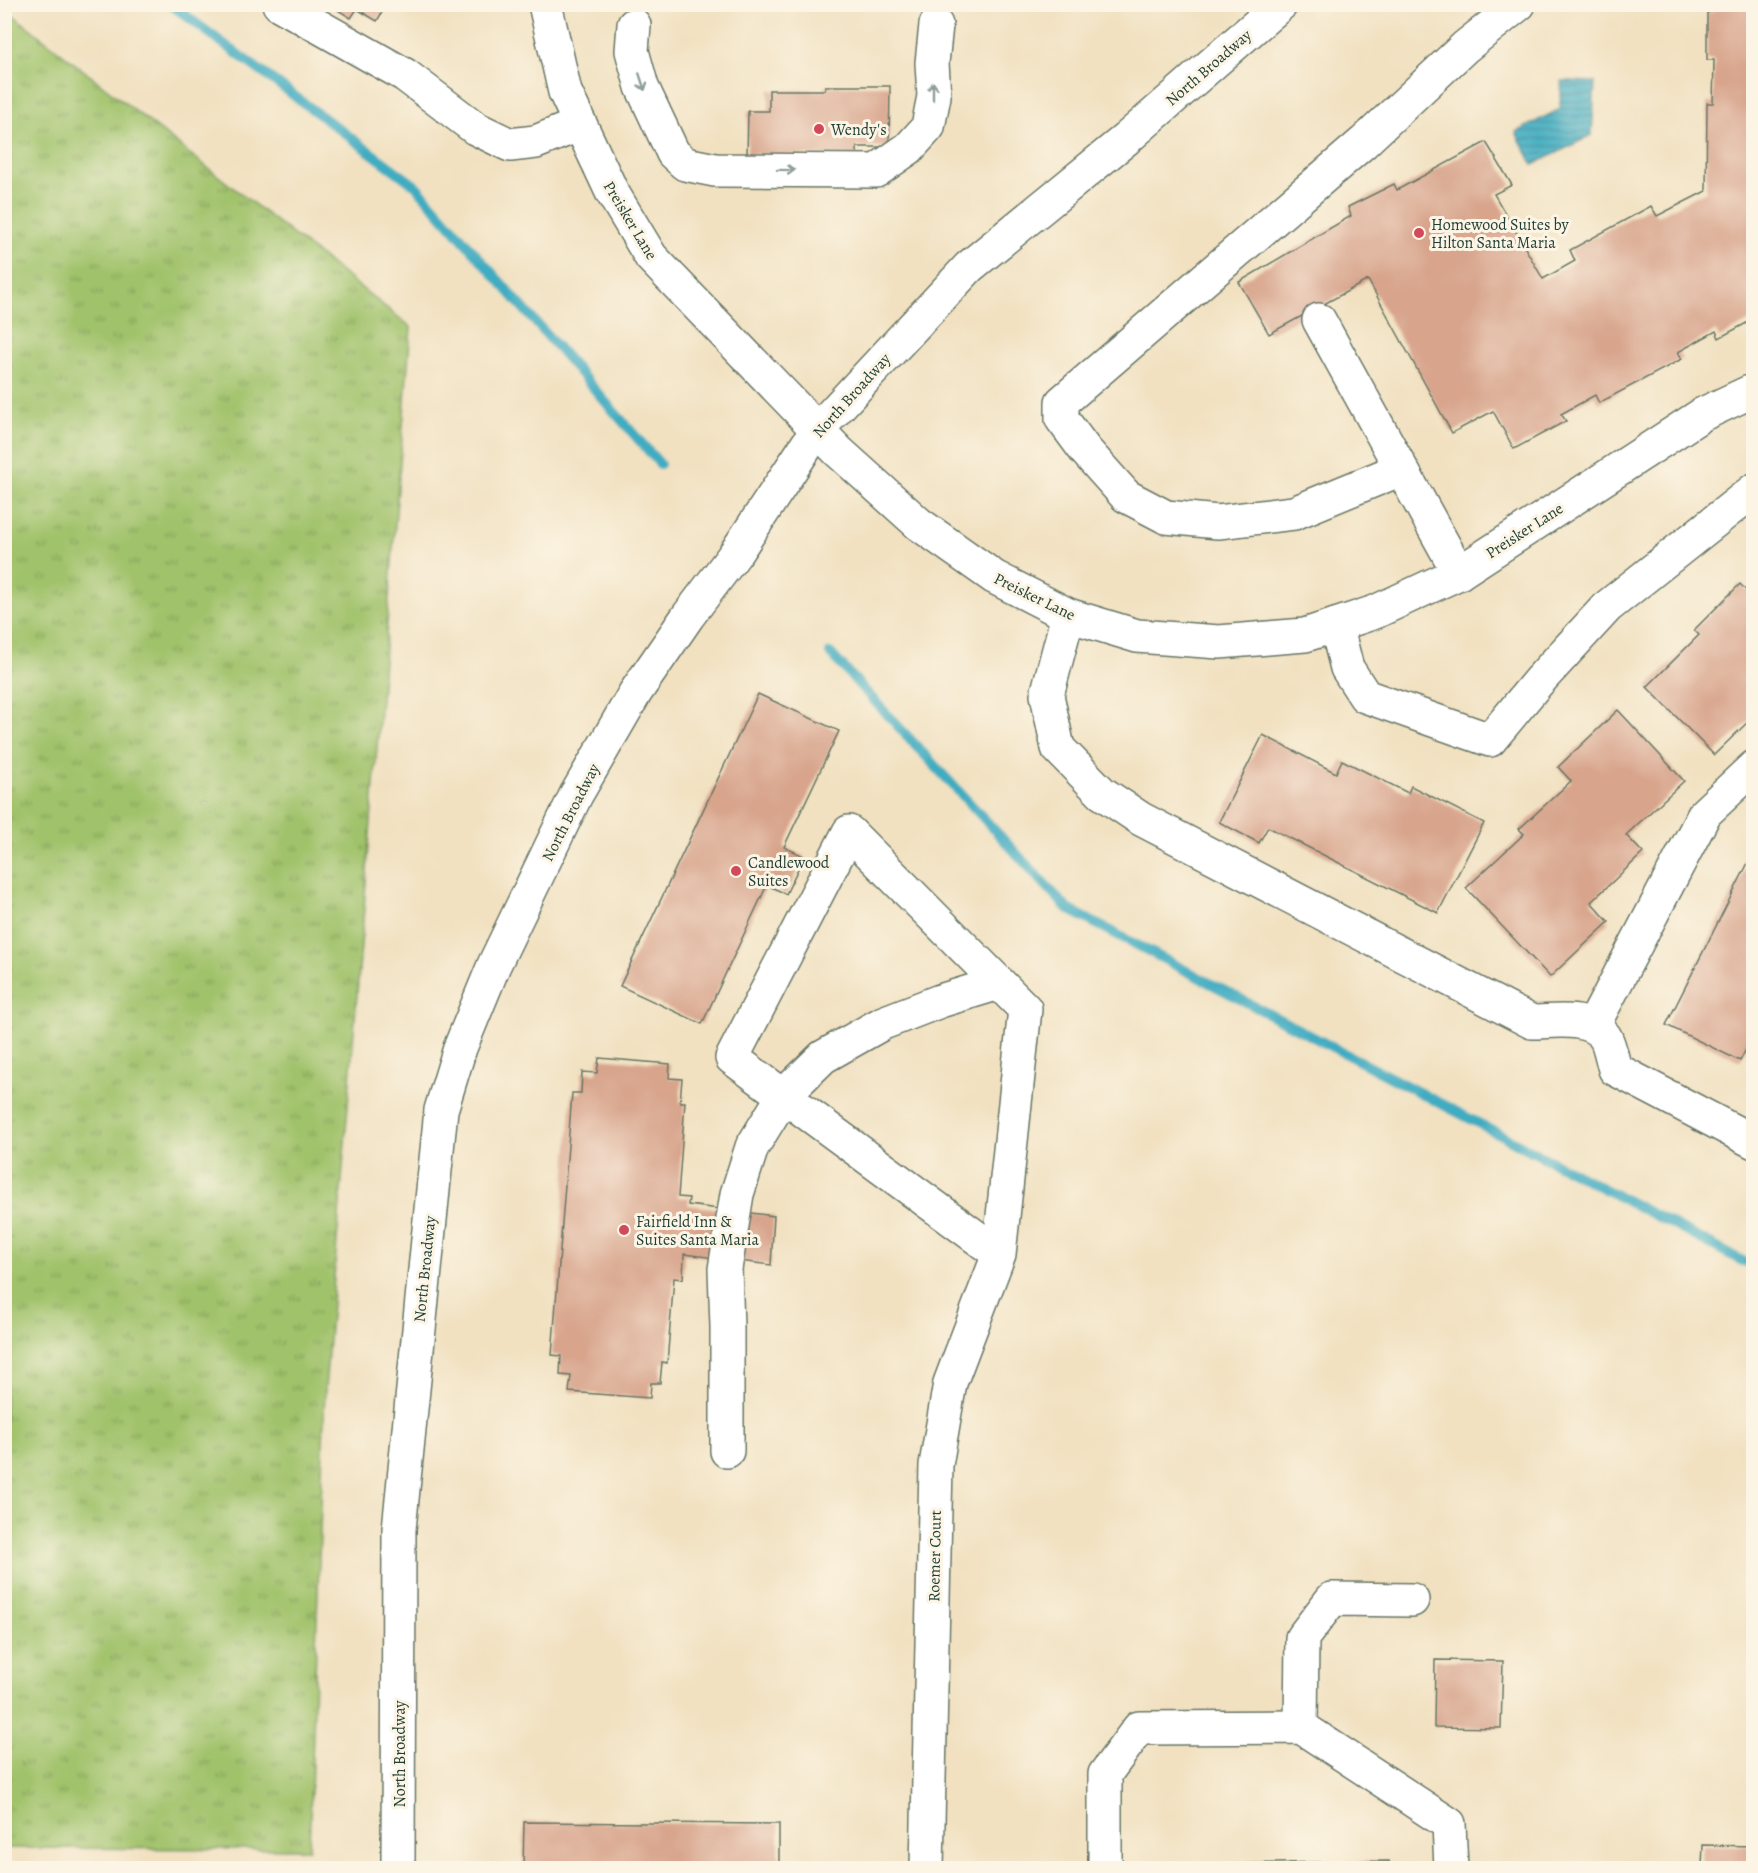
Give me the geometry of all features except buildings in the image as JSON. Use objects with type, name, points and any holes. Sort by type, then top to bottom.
[{"type":"street","points":[[279,4],[405,75],[475,128],[510,145],[536,142],[580,124]]},
{"type":"street","name":"Preisker Lane","points":[[545,4],[565,92],[612,192],[651,257],[817,430],[919,524],[994,577],[1068,615],[1137,636],[1219,642],[1305,635],[1336,625],[1375,612],[1459,573],[1703,414],[1754,390]]},
{"type":"street","name":"North Broadway","points":[[398,1869],[399,1529],[441,1110],[460,1048],[494,965],[576,795],[635,693],[688,616],[735,554],[817,430],[969,267],[1126,139],[1281,4]]},
{"type":"street","points":[[1401,469],[1294,513],[1218,522],[1166,517],[1126,496],[1085,450],[1062,419],[1062,402],[1364,142],[1465,47],[1519,4]]},
{"type":"street","points":[[634,25],[632,51],[642,87],[673,153],[685,164],[715,170],[876,171],[909,148],[928,127],[934,96],[932,63],[936,25]]},
{"type":"street","points":[[1319,320],[1459,573]]},
{"type":"street","points":[[1336,625],[1347,668],[1365,696],[1490,740],[1538,682],[1607,607],[1754,490]]},
{"type":"street","points":[[1068,615],[1047,695],[1058,748],[1102,793],[1141,819],[1532,1022],[1581,1022],[1593,1026],[1605,1038],[1615,1069],[1754,1142]]},
{"type":"street","points":[[1593,1026],[1705,813],[1754,767]]},
{"type":"street","points":[[727,1451],[725,1269],[737,1194],[752,1147],[784,1095],[823,1057],[883,1023],[940,1001],[999,983],[849,832],[732,1058],[784,1095],[999,1254]]},
{"type":"street","name":"Roemer Court","points":[[927,1869],[936,1465],[950,1383],[999,1254],[1025,1009],[999,983]]},
{"type":"street","points":[[1301,1726],[1302,1638],[1332,1599],[1412,1600]]},
{"type":"street","points":[[1105,1869],[1105,1774],[1139,1728],[1301,1726],[1449,1824],[1451,1869]]},
{"type":"green space","points":[[4,8],[411,327],[325,1389],[309,1849],[5,1848]]},
{"type":"water","points":[[1562,81],[1595,82],[1592,135],[1533,165],[1516,132],[1560,109]]},
{"type":"waterway","points":[[170,4],[416,186],[660,464]]},
{"type":"waterway","points":[[830,653],[1068,909],[1754,1267]]},
{"type":"place","name":"Wendy's","points":[[819,129]]},
{"type":"place","name":"Homewood Suites by Hilton Santa Maria","points":[[1419,233]]},
{"type":"place","name":"Candlewood Suites","points":[[736,871]]},
{"type":"place","name":"Fairfield Inn & Suites Santa Maria","points":[[624,1230]]}]
